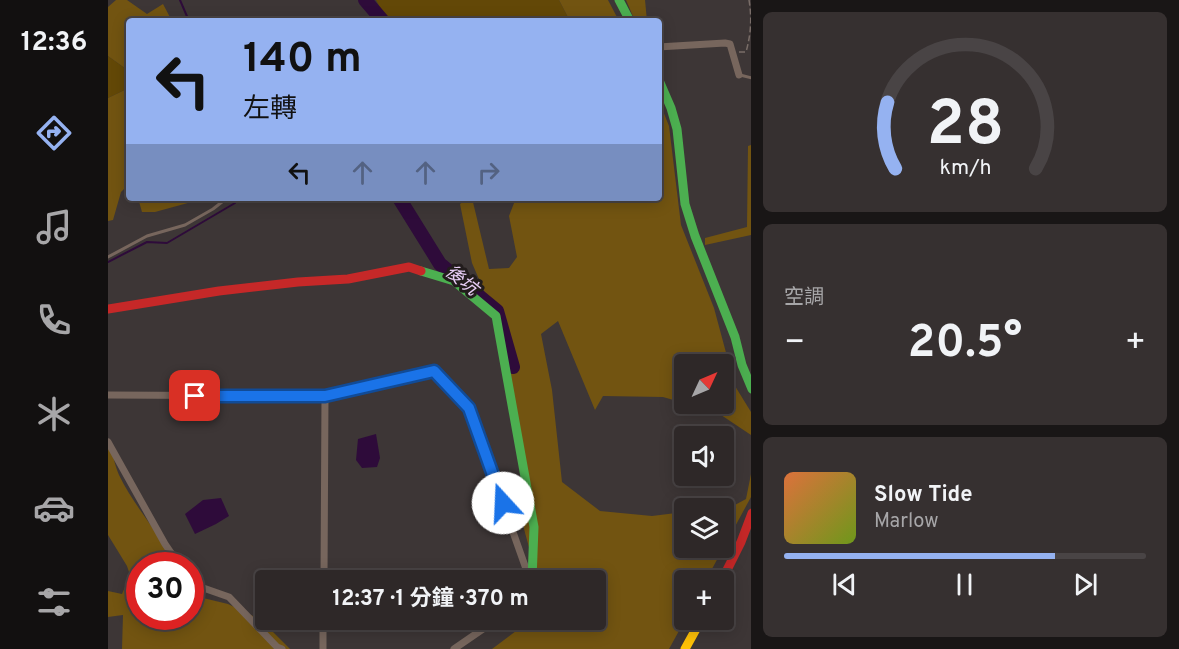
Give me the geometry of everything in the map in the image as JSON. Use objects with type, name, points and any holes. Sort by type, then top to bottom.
[{"type":"street","points":[[619,0],[628,18]]},
{"type":"street","points":[[662,47],[730,44],[739,75]]},
{"type":"street","points":[[662,87],[672,108],[677,129],[685,204],[751,386]]},
{"type":"street","points":[[108,309],[231,290],[348,279],[409,267],[454,281],[496,316],[534,527],[532,570]]},
{"type":"street","points":[[108,395],[325,396],[434,371],[469,408],[527,570]]},
{"type":"street","points":[[324,570],[325,396]]},
{"type":"street","points":[[108,442],[170,552]]},
{"type":"street","points":[[727,570],[751,516]]},
{"type":"street","points":[[204,588],[229,597],[277,647],[282,649]]},
{"type":"street","points":[[323,630],[323,649]]},
{"type":"street","points":[[454,649],[482,630]]},
{"type":"street","points":[[685,649],[695,630]]},
{"type":"lane","points":[[739,75],[751,78]]},
{"type":"lane","points":[[108,257],[147,236],[185,225],[223,201]]},
{"type":"path","points":[[732,54],[746,52],[750,35],[749,0]]},
{"type":"shaded area","points":[[116,0],[127,0],[147,14],[163,4],[170,18],[126,18],[126,69],[108,56],[108,7]]},
{"type":"shaded area","points":[[376,0],[559,0],[568,18],[385,18]]},
{"type":"shaded area","points":[[559,0],[608,0],[617,18],[568,18]]},
{"type":"shaded area","points":[[626,0],[645,0],[647,18],[634,18]]},
{"type":"shaded area","points":[[108,56],[126,69],[126,89],[108,98]]},
{"type":"shaded area","points":[[126,89],[126,187],[121,192],[113,220],[108,221],[108,98]]},
{"type":"shaded area","points":[[662,108],[669,126],[681,225],[714,308],[726,354],[674,354],[674,400],[663,397],[603,396],[595,410],[558,321],[541,334],[552,390],[562,482],[600,511],[652,516],[674,513],[674,558],[718,558],[711,570],[674,570],[674,630],[679,630],[669,649],[492,649],[515,630],[606,630],[606,570],[531,570],[530,551],[524,529],[524,480],[503,335],[472,263],[460,204],[464,201],[473,201],[489,269],[509,268],[517,257],[509,216],[515,201],[662,201]]},
{"type":"shaded area","points":[[751,145],[751,235],[705,245],[705,238],[747,227],[748,146]]},
{"type":"shaded area","points":[[139,201],[195,201],[155,212],[142,212]]},
{"type":"shaded area","points":[[734,382],[751,412],[751,435],[720,414],[734,414]]},
{"type":"shaded area","points":[[376,434],[380,458],[377,467],[362,468],[356,460],[358,439]]},
{"type":"shaded area","points":[[108,440],[117,471],[125,487],[169,552],[126,552],[126,564],[108,535]]},
{"type":"shaded area","points":[[751,474],[751,497],[734,528],[734,505],[746,499]]},
{"type":"shaded area","points":[[221,498],[229,516],[195,534],[185,514],[203,500]]},
{"type":"shaded area","points":[[126,584],[126,630],[204,630],[204,598],[228,604],[255,617],[255,630],[271,630],[290,649],[122,649],[123,615],[108,617],[108,591],[122,594]]},
{"type":"waterway","points":[[180,0],[188,18]]},
{"type":"waterway","name":"後坑","points":[[365,0],[380,18]]},
{"type":"waterway","points":[[108,262],[147,242],[167,243],[236,201]]},
{"type":"waterway","name":"後坑","points":[[401,201],[440,264],[497,311],[513,367]]},
{"type":"traffic: fast","points":[[619,0],[628,18]]},
{"type":"traffic: fast","points":[[662,87],[677,129],[685,204],[695,236],[735,337],[742,365],[751,387]]},
{"type":"traffic: fast","points":[[421,271],[454,281],[496,316],[534,527],[532,570]]},
{"type":"traffic: slow","points":[[685,649],[695,630]]},
{"type":"traffic: jam","points":[[108,309],[219,291],[348,279],[409,267],[421,271]]},
{"type":"traffic: jam","points":[[727,570],[751,516]]},
{"type":"route","points":[[195,396],[325,396],[434,371],[469,408],[503,503]]}]
